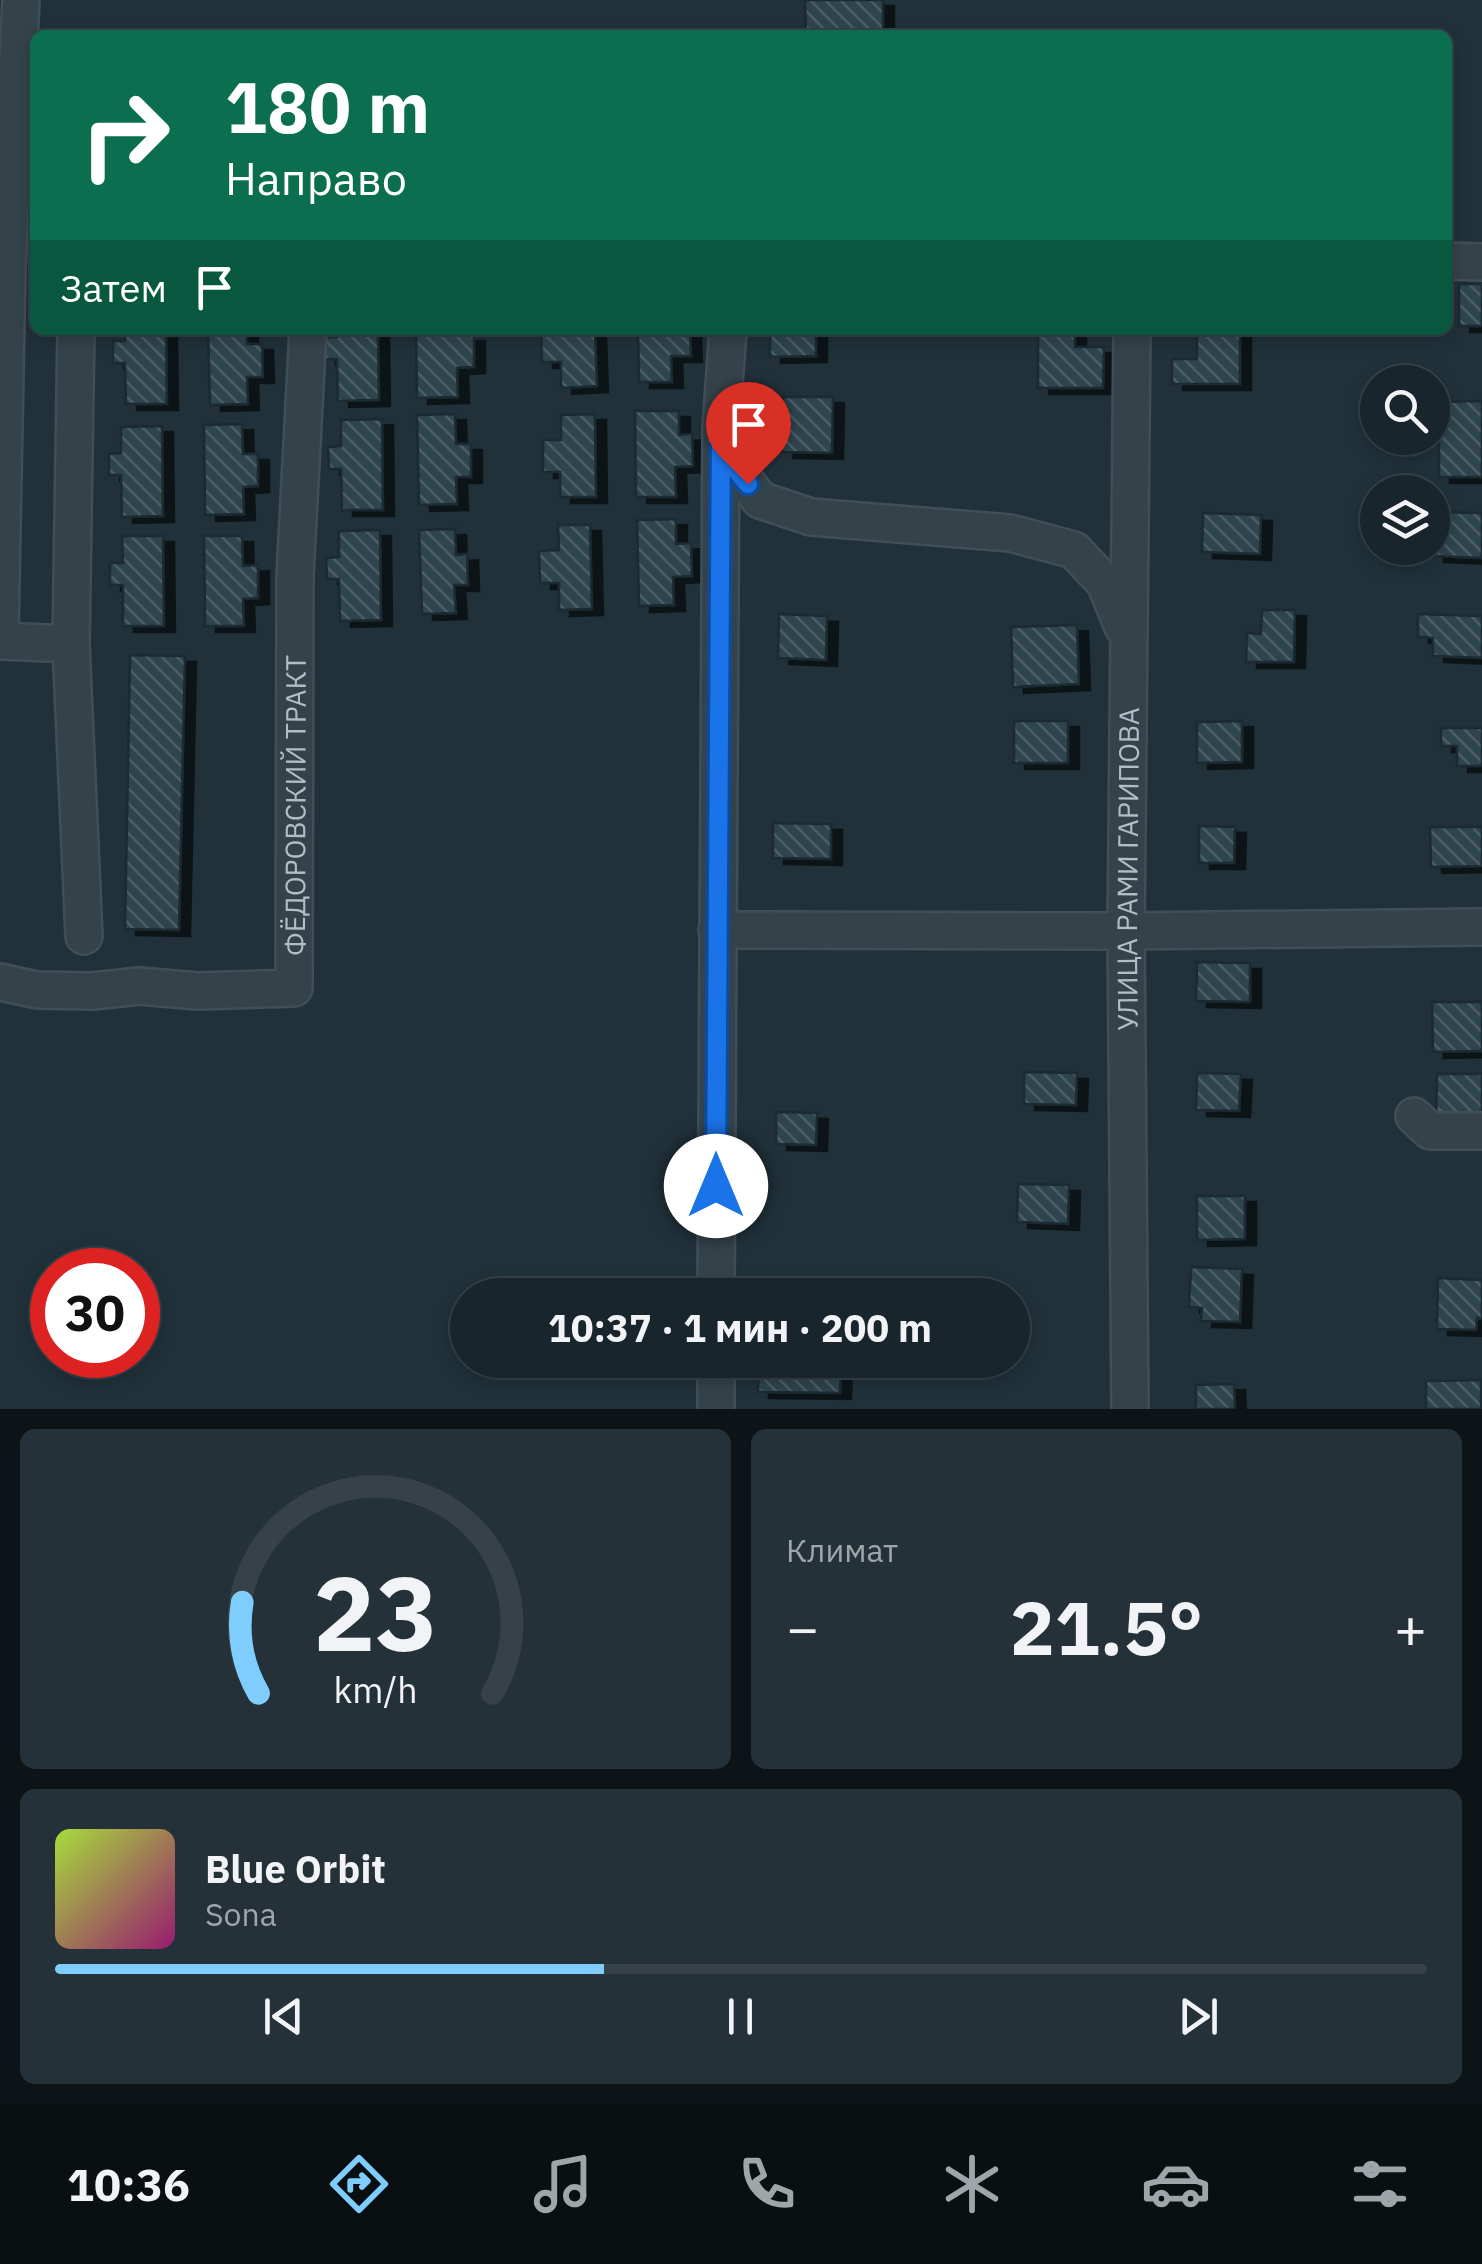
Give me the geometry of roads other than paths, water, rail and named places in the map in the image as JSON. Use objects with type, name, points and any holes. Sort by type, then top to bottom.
[{"type":"street","points":[[0,633],[7,268],[21,0]]},
{"type":"street","points":[[1452,261],[1482,262]]},
{"type":"street","points":[[76,335],[71,644],[84,936]]},
{"type":"street","name":"ФЁДОРОВСКИЙ ТРАКТ","points":[[0,982],[37,990],[93,991],[139,986],[198,991],[294,988],[295,576],[308,335]]},
{"type":"street","points":[[716,1278],[721,426],[728,335]]},
{"type":"street","name":"УЛИЦА РАМИ ГАРИПОВА","points":[[1130,1409],[1126,931],[1132,335]]},
{"type":"street","points":[[721,426],[735,468],[760,500],[812,517],[1010,533],[1074,550],[1105,583],[1129,642]]},
{"type":"street","points":[[0,642],[71,644]]},
{"type":"street","points":[[717,930],[1482,927]]},
{"type":"street","points":[[1414,1116],[1430,1130],[1482,1130]]},
{"type":"street","points":[[716,1378],[716,1409]]}]
